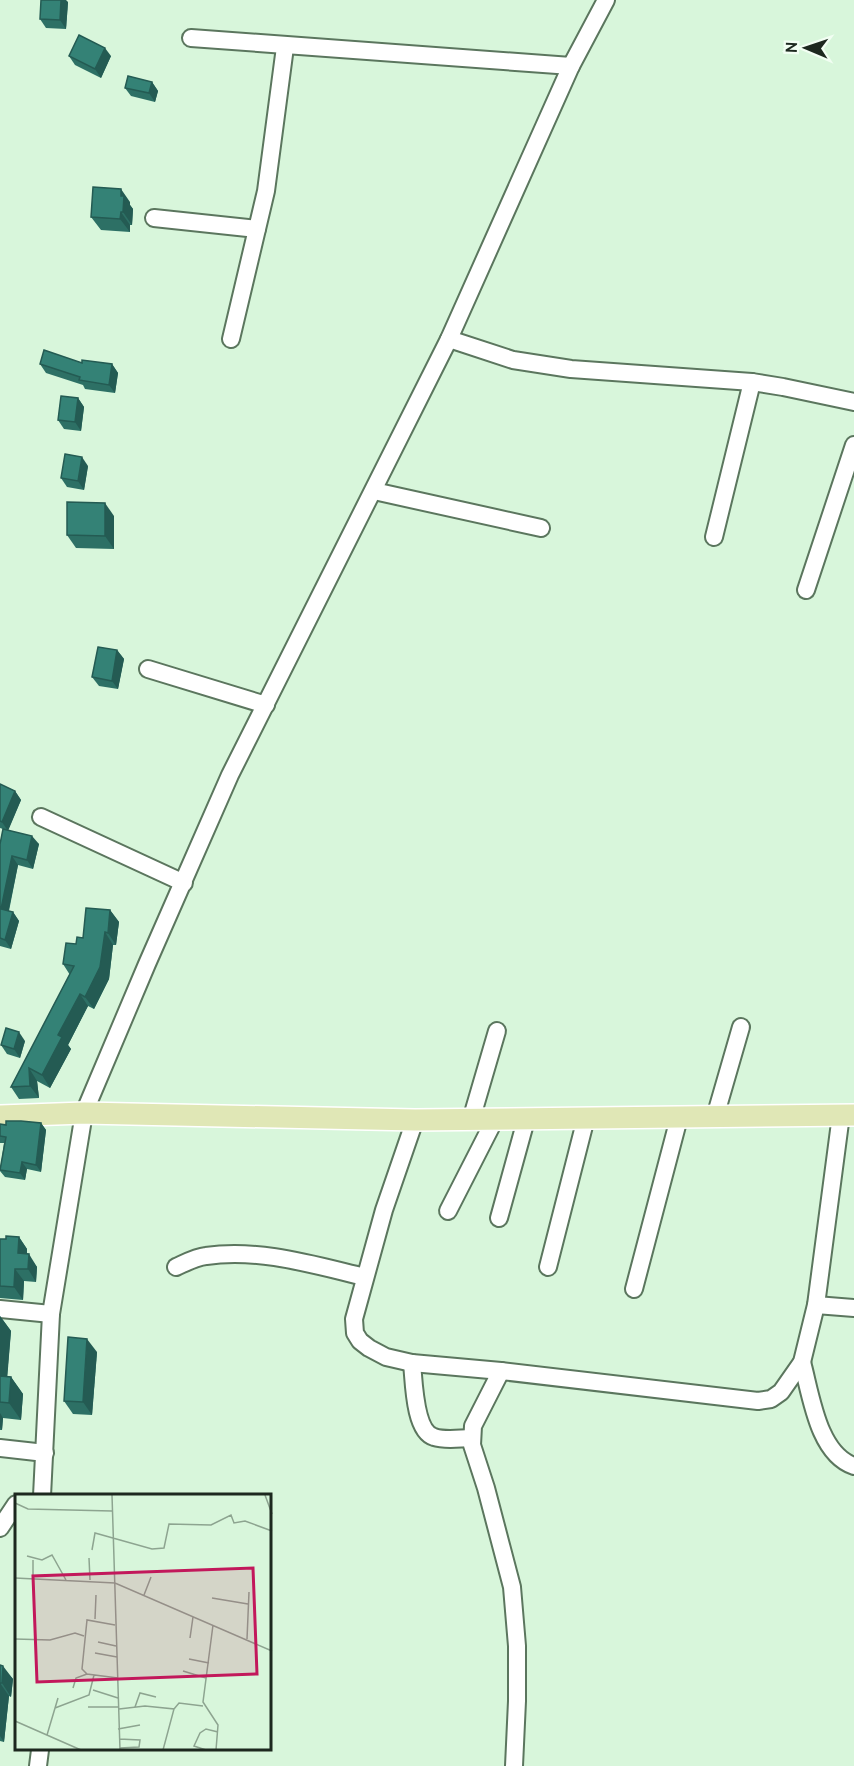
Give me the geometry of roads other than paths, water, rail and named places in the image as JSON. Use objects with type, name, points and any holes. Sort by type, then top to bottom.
[{"type":"main road","points":[[0,1116],[84,1113],[526,1120],[848,1115]]},
{"type":"street","points":[[42,1494],[51,1314],[84,1113],[230,775],[449,339],[571,66],[606,0]]},
{"type":"street","points":[[191,38],[571,66]]},
{"type":"street","points":[[231,339],[266,191],[285,46]]},
{"type":"street","points":[[154,218],[257,229]]},
{"type":"street","points":[[449,339],[513,360],[571,369],[753,382],[854,402]]},
{"type":"street","points":[[714,537],[753,382]]},
{"type":"street","points":[[806,590],[854,445]]},
{"type":"street","points":[[374,491],[541,528]]},
{"type":"street","points":[[148,669],[266,705]]},
{"type":"street","points":[[41,817],[183,882]]},
{"type":"street","points":[[715,1118],[741,1027]]},
{"type":"street","points":[[471,1120],[497,1031]]},
{"type":"street","points":[[415,1120],[384,1209],[354,1319],[355,1333],[360,1341],[386,1357],[412,1363],[758,1401],[771,1399],[781,1392],[802,1362],[816,1305],[848,1115]]},
{"type":"street","points":[[548,1267],[586,1118]]},
{"type":"street","points":[[634,1289],[679,1118]]},
{"type":"street","points":[[448,1211],[495,1119]]},
{"type":"street","points":[[499,1218],[526,1120]]},
{"type":"street","points":[[176,1267],[203,1256],[233,1254],[290,1260],[365,1277]]},
{"type":"street","points":[[816,1305],[854,1308]]},
{"type":"street","points":[[0,1309],[51,1314]]},
{"type":"street","points":[[802,1362],[823,1436],[831,1451],[846,1463],[854,1466]]},
{"type":"street","points":[[412,1363],[420,1420],[426,1432],[431,1437],[442,1439],[472,1438]]},
{"type":"street","points":[[501,1371],[473,1426],[472,1445],[486,1488],[512,1587],[517,1646],[514,1766]]},
{"type":"street","points":[[0,1448],[45,1453]]},
{"type":"street","points":[[0,1505],[15,1503]]},
{"type":"street","points":[[0,1528],[15,1505]]},
{"type":"street","points":[[39,1766],[40,1751]]}]
